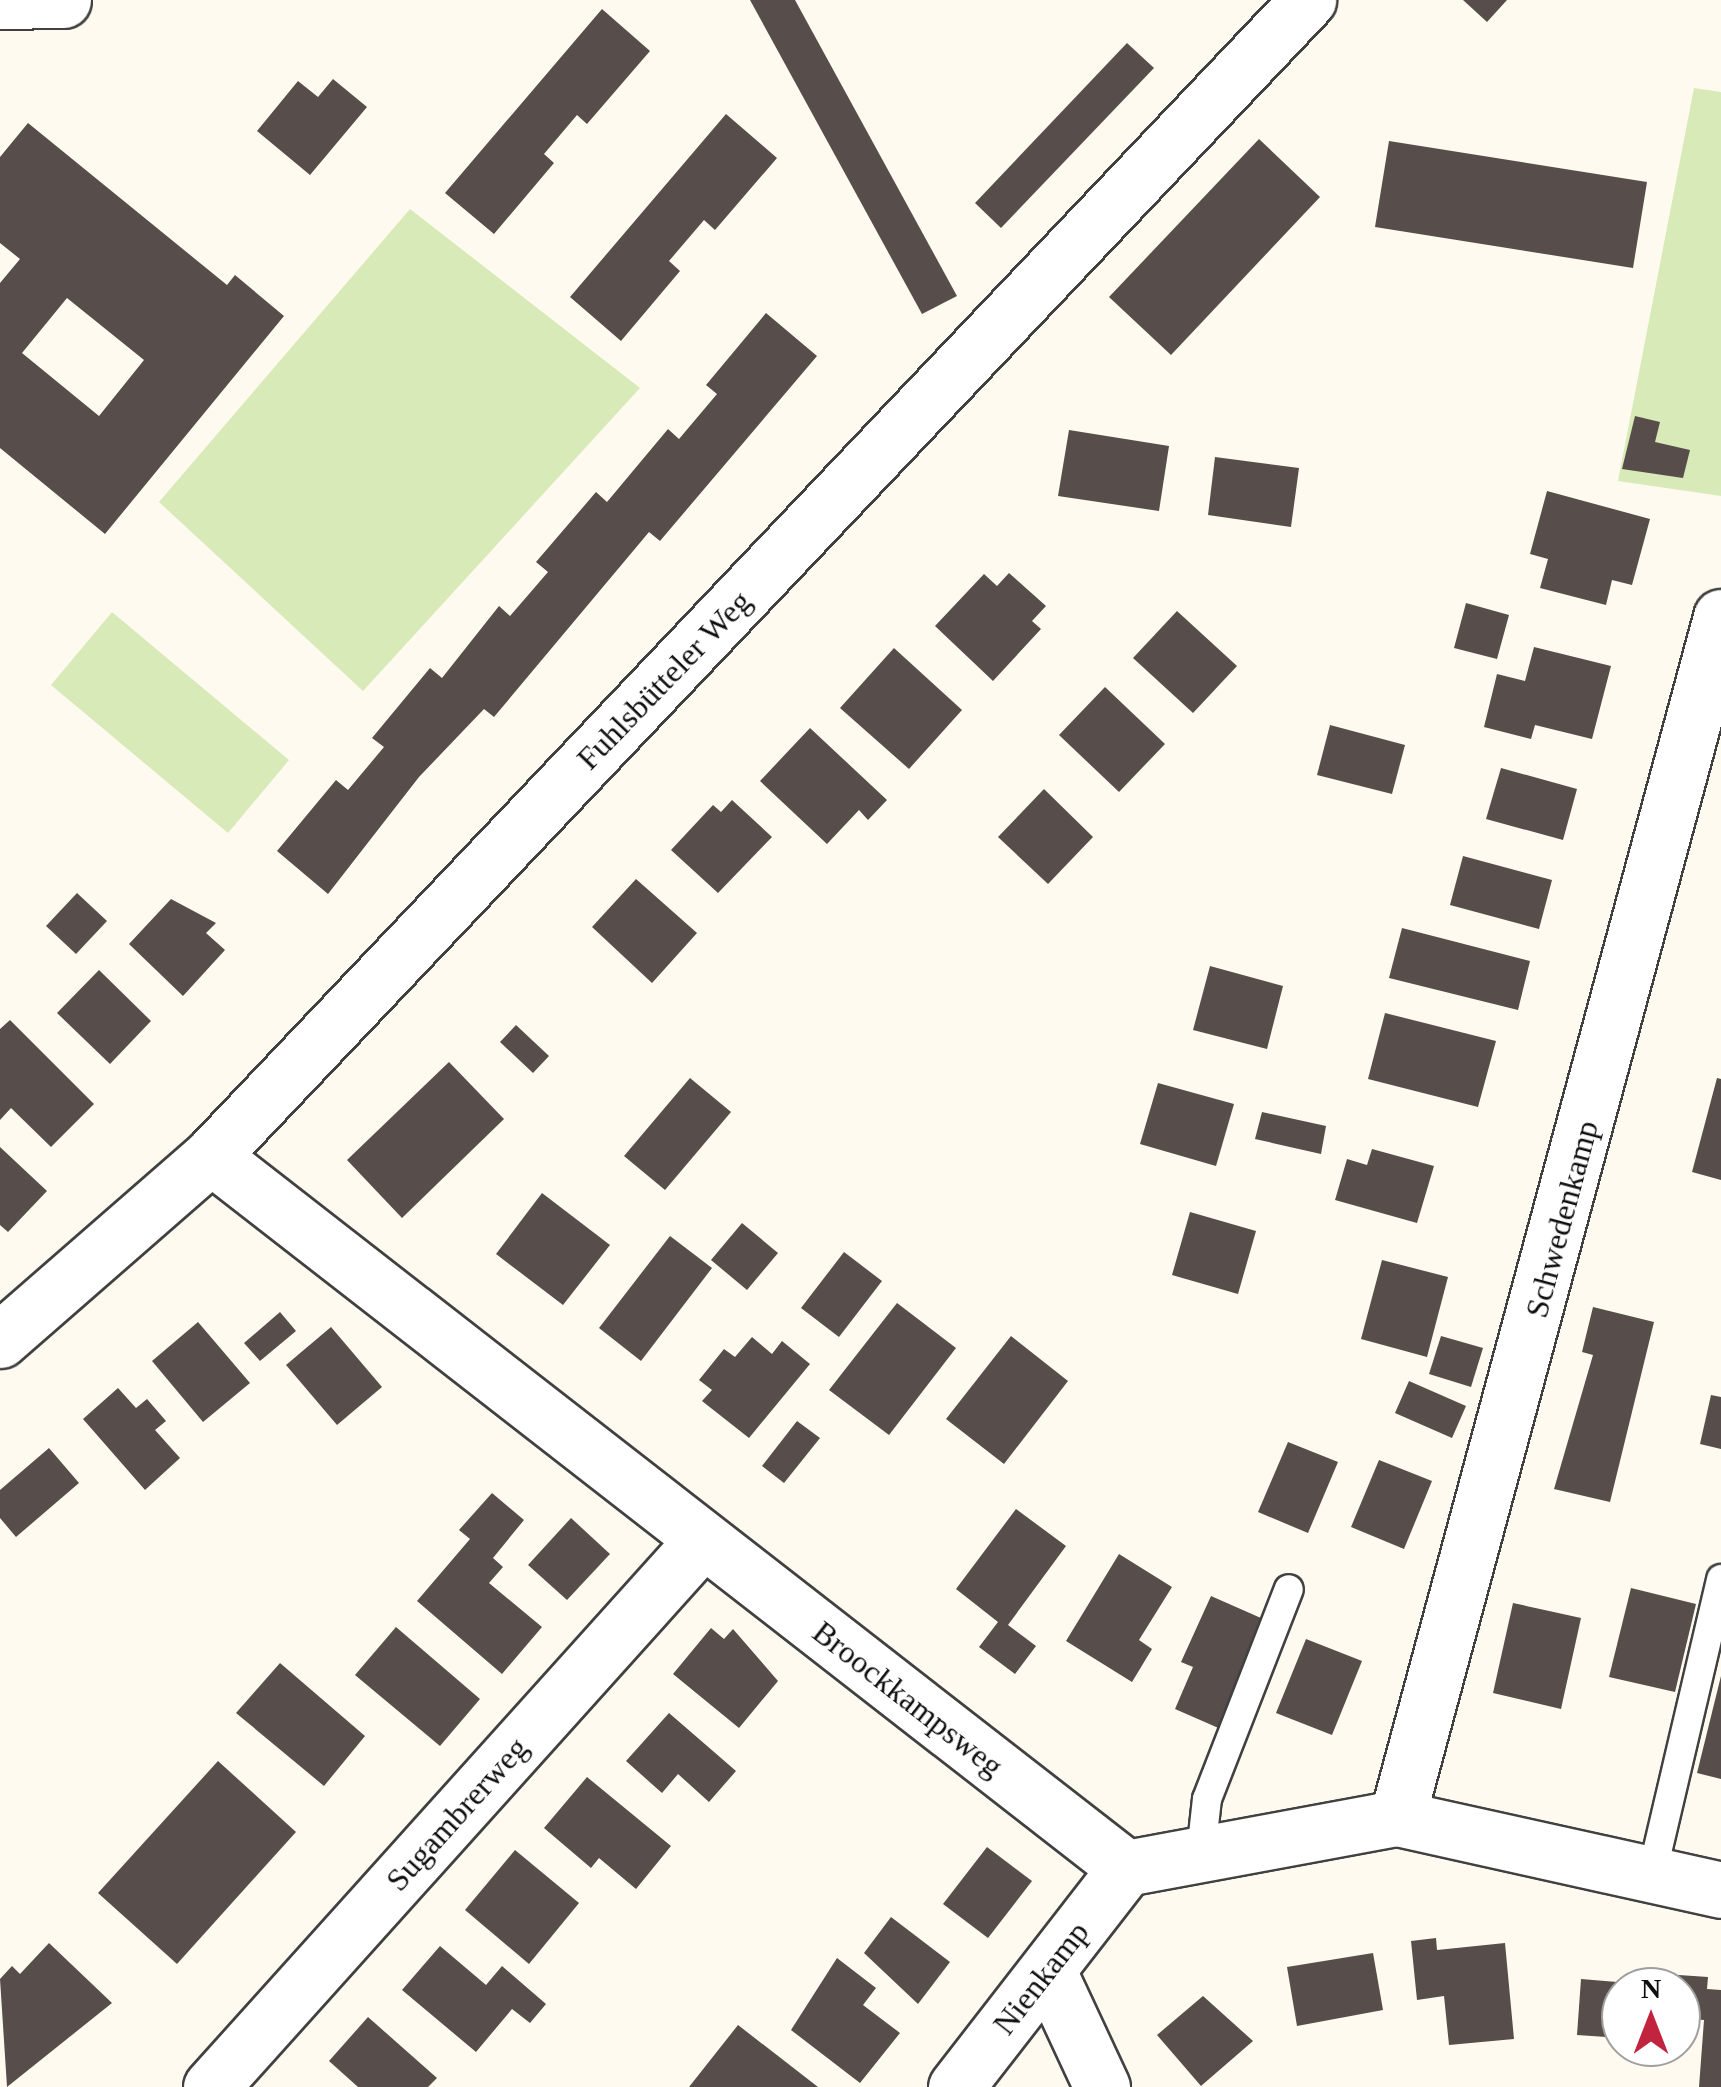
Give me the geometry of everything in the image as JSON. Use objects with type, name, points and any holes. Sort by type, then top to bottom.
[{"type":"street","points":[[0,1],[63,0]]},
{"type":"street","name":"Fuhlsbütteler Weg","points":[[0,1340],[211,1156],[1308,0]]},
{"type":"street","name":"Schwedenkamp","points":[[1397,1818],[1721,617]]},
{"type":"street","name":"Broockkampsweg","points":[[211,1156],[1126,1868]]},
{"type":"street","name":"Sugambrerweg","points":[[212,2087],[702,1540]]},
{"type":"street","points":[[1126,1868],[1397,1818],[1721,1890]]},
{"type":"street","name":"Nienkamp","points":[[956,2087],[1126,1868]]},
{"type":"street","points":[[1048,1970],[1102,2087]]},
{"type":"lane","points":[[1652,1874],[1721,1578]]},
{"type":"lane","points":[[1201,1853],[1207,1798],[1289,1589]]},
{"type":"green space","points":[[1694,88],[1721,92],[1721,496],[1618,481]]},
{"type":"green space","points":[[410,209],[640,388],[363,691],[159,502]]},
{"type":"green space","points":[[112,612],[289,760],[228,833],[51,685]]},
{"type":"building","points":[[750,0],[795,0],[957,296],[922,314]]},
{"type":"building","points":[[1463,0],[1507,0],[1487,22]]},
{"type":"building","points":[[602,9],[650,51],[587,124],[577,115],[544,154],[554,163],[494,234],[445,193]]},
{"type":"building","points":[[1127,43],[1154,68],[1001,228],[975,203]]},
{"type":"building","points":[[333,79],[367,107],[310,175],[257,131],[298,81],[318,97]]},
{"type":"building","points":[[726,114],[777,158],[715,230],[704,220],[669,261],[680,271],[621,341],[570,297]]},
{"type":"building","points":[[28,123],[227,285],[235,275],[284,316],[105,534],[0,448],[0,283],[20,259],[0,243],[0,157]],"holes":[[[67,298],[144,360],[99,416],[22,353]]]},
{"type":"building","points":[[1259,139],[1320,197],[1171,355],[1109,297]]},
{"type":"building","points":[[1389,141],[1647,182],[1633,268],[1375,227]]},
{"type":"building","points":[[766,313],[817,356],[660,541],[649,532],[494,717],[484,709],[419,777],[328,894],[277,851],[336,780],[348,790],[384,747],[372,738],[430,668],[442,678],[499,606],[510,616],[548,572],[536,562],[596,492],[607,502],[668,429],[679,439],[717,394],[706,385]]},
{"type":"building","points":[[1635,416],[1660,422],[1655,442],[1690,450],[1683,478],[1622,469]]},
{"type":"building","points":[[1069,430],[1169,446],[1159,511],[1058,496]]},
{"type":"building","points":[[1215,457],[1299,468],[1291,527],[1208,515]]},
{"type":"building","points":[[1547,491],[1650,519],[1632,585],[1612,580],[1606,605],[1540,588],[1548,559],[1530,554]]},
{"type":"building","points":[[1009,573],[1046,606],[1032,621],[1041,629],[993,681],[935,626],[984,574],[997,586]]},
{"type":"building","points":[[1466,603],[1509,615],[1497,659],[1454,648]]},
{"type":"building","points":[[1177,611],[1237,666],[1193,713],[1133,658]]},
{"type":"building","points":[[1534,647],[1611,666],[1592,739],[1535,725],[1531,739],[1484,727],[1497,674],[1525,681]]},
{"type":"building","points":[[894,648],[962,710],[909,769],[840,708]]},
{"type":"building","points":[[1105,687],[1165,744],[1119,792],[1059,735]]},
{"type":"building","points":[[1330,725],[1405,745],[1392,794],[1317,775]]},
{"type":"building","points":[[810,728],[887,800],[868,820],[859,810],[827,844],[760,781]]},
{"type":"building","points":[[1501,768],[1577,789],[1563,840],[1486,819]]},
{"type":"building","points":[[1044,789],[1093,837],[1048,884],[998,837]]},
{"type":"building","points":[[732,800],[772,837],[718,893],[671,850],[713,805],[721,812]]},
{"type":"building","points":[[1463,856],[1552,880],[1539,929],[1450,905]]},
{"type":"building","points":[[636,879],[697,933],[652,983],[592,927]]},
{"type":"building","points":[[77,893],[107,921],[76,954],[46,926]]},
{"type":"building","points":[[171,899],[216,923],[206,933],[225,950],[183,996],[129,944]]},
{"type":"building","points":[[1402,928],[1530,961],[1518,1010],[1389,978]]},
{"type":"building","points":[[1210,966],[1283,986],[1267,1049],[1193,1030]]},
{"type":"building","points":[[99,970],[151,1021],[110,1064],[57,1013]]},
{"type":"building","points":[[1385,1013],[1496,1041],[1478,1107],[1368,1079]]},
{"type":"building","points":[[10,1020],[94,1104],[51,1147],[11,1108],[0,1120],[0,1029]]},
{"type":"building","points":[[516,1025],[549,1056],[533,1073],[500,1042]]},
{"type":"building","points":[[449,1062],[504,1119],[402,1218],[347,1160]]},
{"type":"building","points":[[690,1078],[731,1112],[665,1190],[624,1156]]},
{"type":"building","points":[[1717,1078],[1721,1079],[1721,1180],[1692,1172]]},
{"type":"building","points":[[1158,1083],[1234,1104],[1216,1166],[1140,1144]]},
{"type":"building","points":[[1262,1112],[1326,1126],[1321,1154],[1255,1139]]},
{"type":"building","points":[[0,1147],[47,1191],[8,1232],[0,1225]]},
{"type":"building","points":[[1372,1149],[1434,1166],[1417,1223],[1335,1200],[1347,1159],[1367,1165]]},
{"type":"building","points":[[542,1193],[610,1245],[563,1305],[496,1254]]},
{"type":"building","points":[[1190,1212],[1256,1231],[1238,1294],[1172,1275]]},
{"type":"building","points":[[742,1223],[778,1253],[747,1290],[711,1260]]},
{"type":"building","points":[[670,1236],[712,1268],[641,1361],[599,1328]]},
{"type":"building","points":[[844,1252],[882,1281],[839,1337],[801,1308]]},
{"type":"building","points":[[1382,1260],[1448,1277],[1427,1357],[1361,1339]]},
{"type":"building","points":[[897,1303],[956,1348],[889,1435],[829,1390]]},
{"type":"building","points":[[1593,1307],[1654,1322],[1610,1502],[1554,1489],[1593,1355],[1582,1352]]},
{"type":"building","points":[[280,1312],[296,1331],[260,1361],[244,1343]]},
{"type":"building","points":[[198,1322],[250,1383],[203,1422],[152,1361]]},
{"type":"building","points":[[331,1327],[382,1387],[337,1425],[286,1365]]},
{"type":"building","points":[[1011,1336],[1068,1381],[1004,1464],[946,1419]]},
{"type":"building","points":[[1441,1336],[1483,1348],[1471,1387],[1429,1374]]},
{"type":"building","points":[[752,1337],[772,1354],[782,1341],[810,1364],[749,1438],[702,1401],[712,1390],[699,1380],[724,1349],[735,1357]]},
{"type":"building","points":[[1409,1381],[1466,1406],[1452,1438],[1395,1413]]},
{"type":"building","points":[[118,1388],[136,1408],[147,1399],[166,1421],[155,1430],[180,1458],[145,1490],[83,1419]]},
{"type":"building","points":[[1711,1395],[1721,1397],[1721,1449],[1700,1444]]},
{"type":"building","points":[[797,1421],[820,1438],[784,1483],[762,1466]]},
{"type":"building","points":[[1288,1442],[1338,1462],[1308,1533],[1258,1512]]},
{"type":"building","points":[[49,1448],[79,1483],[16,1537],[0,1518],[0,1490]]},
{"type":"building","points":[[1379,1460],[1432,1481],[1404,1549],[1351,1527]]},
{"type":"building","points":[[492,1493],[524,1520],[493,1558],[503,1567],[489,1583],[542,1627],[502,1674],[417,1601],[470,1539],[459,1530]]},
{"type":"building","points":[[1016,1509],[1066,1546],[1008,1625],[1036,1646],[1015,1674],[979,1647],[998,1622],[956,1589]]},
{"type":"building","points":[[571,1518],[610,1554],[567,1600],[528,1565]]},
{"type":"building","points":[[1119,1554],[1172,1587],[1139,1640],[1152,1649],[1132,1682],[1066,1641]]},
{"type":"building","points":[[1631,1588],[1696,1604],[1675,1692],[1609,1677]]},
{"type":"building","points":[[1211,1596],[1270,1622],[1223,1730],[1175,1709],[1193,1667],[1181,1662]]},
{"type":"building","points":[[1513,1603],[1581,1618],[1561,1709],[1493,1693]]},
{"type":"building","points":[[396,1627],[480,1699],[440,1746],[355,1675]]},
{"type":"building","points":[[711,1628],[724,1639],[733,1629],[778,1681],[739,1728],[673,1674]]},
{"type":"building","points":[[1306,1639],[1362,1661],[1332,1735],[1276,1713]]},
{"type":"building","points":[[280,1663],[365,1736],[324,1786],[236,1713]]},
{"type":"building","points":[[1721,1676],[1721,1779],[1697,1773]]},
{"type":"building","points":[[669,1713],[736,1771],[709,1802],[678,1774],[662,1793],[626,1761]]},
{"type":"building","points":[[218,1761],[296,1832],[177,1964],[98,1893]]},
{"type":"building","points":[[587,1777],[671,1846],[636,1889],[599,1858],[591,1868],[544,1828]]},
{"type":"building","points":[[987,1847],[1032,1881],[988,1938],[943,1904]]},
{"type":"building","points":[[515,1850],[579,1903],[529,1964],[465,1910]]},
{"type":"building","points":[[891,1917],[950,1962],[918,2004],[864,1953]]},
{"type":"building","points":[[1436,1938],[1437,1950],[1505,1943],[1514,2039],[1449,2045],[1444,1996],[1417,2000],[1411,1941]]},
{"type":"building","points":[[49,1943],[112,2003],[7,2087],[0,1979],[12,1966],[20,1974]]},
{"type":"building","points":[[440,1946],[486,1985],[502,1966],[546,2004],[530,2023],[512,2009],[476,2052],[402,1990]]},
{"type":"building","points":[[1373,1953],[1383,2010],[1297,2026],[1287,1967]]},
{"type":"building","points":[[837,1958],[876,1988],[863,2005],[900,2033],[860,2083],[791,2030]]},
{"type":"building","points":[[1701,1977],[1708,1977],[1707,1989],[1721,1990],[1721,2087],[1699,2087],[1704,2020]]},
{"type":"building","points":[[1581,1979],[1601,1981],[1601,2037],[1577,2035]]},
{"type":"building","points":[[1203,1996],[1253,2041],[1201,2086],[1157,2035]]},
{"type":"building","points":[[368,2017],[437,2078],[428,2087],[358,2087],[329,2061]]},
{"type":"building","points":[[738,2025],[818,2087],[689,2087]]}]
